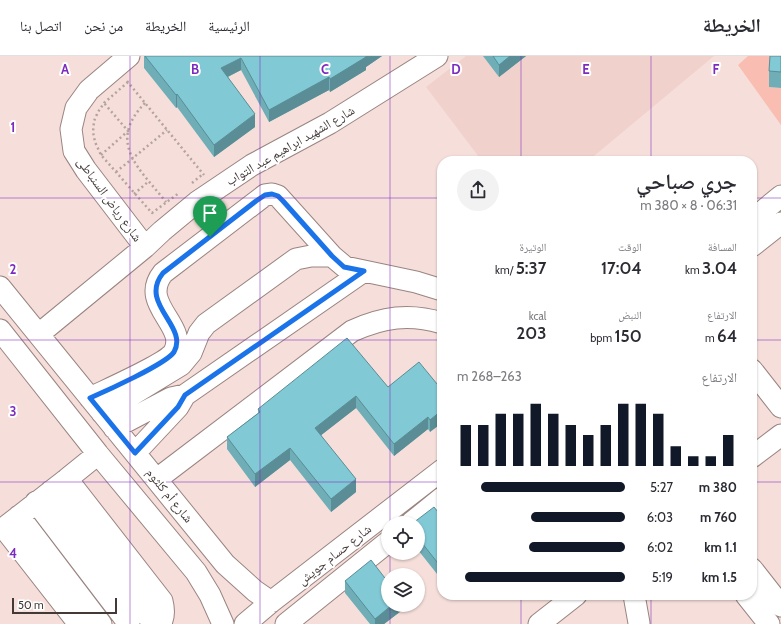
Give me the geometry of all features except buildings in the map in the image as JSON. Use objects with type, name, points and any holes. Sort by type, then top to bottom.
[{"type":"street","name":"شارع الشهيد ابراهيم عبد التواب","points":[[39,334],[145,247],[179,216],[216,190],[252,165],[330,123],[437,56]]},
{"type":"street","name":"شارع رياض السنباطى","points":[[124,68],[89,90],[76,108],[71,129],[74,151],[86,170],[145,247]]},
{"type":"street","points":[[102,413],[141,373],[166,359],[174,352],[177,342],[176,334],[158,304],[155,293],[159,278],[163,273],[265,195],[272,194],[278,196],[332,256],[344,267],[416,282],[437,288]]},
{"type":"street","points":[[757,216],[781,196]]},
{"type":"street","points":[[757,242],[781,223]]},
{"type":"street","points":[[102,413],[181,365],[191,353],[199,333],[206,324],[296,259],[311,256],[332,256]]},
{"type":"street","points":[[102,413],[185,395],[364,271]]},
{"type":"street","name":"شارع أم كلثوم","points":[[0,287],[225,564],[255,591],[271,602]]},
{"type":"street","points":[[157,479],[352,331],[370,323],[390,318],[409,317],[437,321]]},
{"type":"street","points":[[0,330],[98,454],[196,572],[210,595],[223,624]]},
{"type":"street","points":[[757,376],[781,407]]},
{"type":"street","points":[[135,453],[178,407],[185,395]]},
{"type":"street","points":[[757,453],[781,435]]},
{"type":"street","points":[[79,624],[5,529],[5,527],[98,454]]},
{"type":"street","name":"شارع حسام جويش","points":[[245,624],[271,602],[437,474]]},
{"type":"street","points":[[420,487],[437,500]]},
{"type":"street","points":[[51,491],[129,624]]},
{"type":"street","points":[[51,491],[154,624]]},
{"type":"street","points":[[51,491],[162,601],[164,611],[163,620],[160,624]]},
{"type":"street","points":[[420,516],[437,502]]},
{"type":"street","points":[[19,516],[101,624]]},
{"type":"street","name":"شارع حسام جويش","points":[[288,623],[381,548]]},
{"type":"street","points":[[757,575],[781,606]]},
{"type":"street","points":[[539,624],[570,600]]},
{"type":"street","points":[[635,600],[639,622]]},
{"type":"street","points":[[750,600],[770,624]]},
{"type":"path","points":[[152,214],[102,155],[95,142],[93,132],[94,122],[98,112],[124,68],[145,103],[216,190]]},
{"type":"path","points":[[104,103],[128,131]]},
{"type":"path","points":[[145,103],[131,120],[127,140],[128,150],[132,159],[166,202]]},
{"type":"path","points":[[116,172],[167,130]]},
{"type":"path","points":[[102,155],[128,131]]},
{"type":"path","points":[[134,194],[149,181]]},
{"type":"shaded area","points":[[466,56],[714,56],[594,156],[478,156],[426,87]]},
{"type":"shaded area","points":[[748,56],[772,56],[769,87],[781,88],[781,125],[738,65]]},
{"type":"route","points":[[272,194],[278,196],[283,201],[332,256],[344,267],[364,271],[185,395],[178,407],[135,453],[90,398],[141,373],[166,359],[174,352],[177,342],[176,334],[158,304],[155,293],[156,285],[163,273],[210,237],[256,201],[265,195],[272,194]]}]
